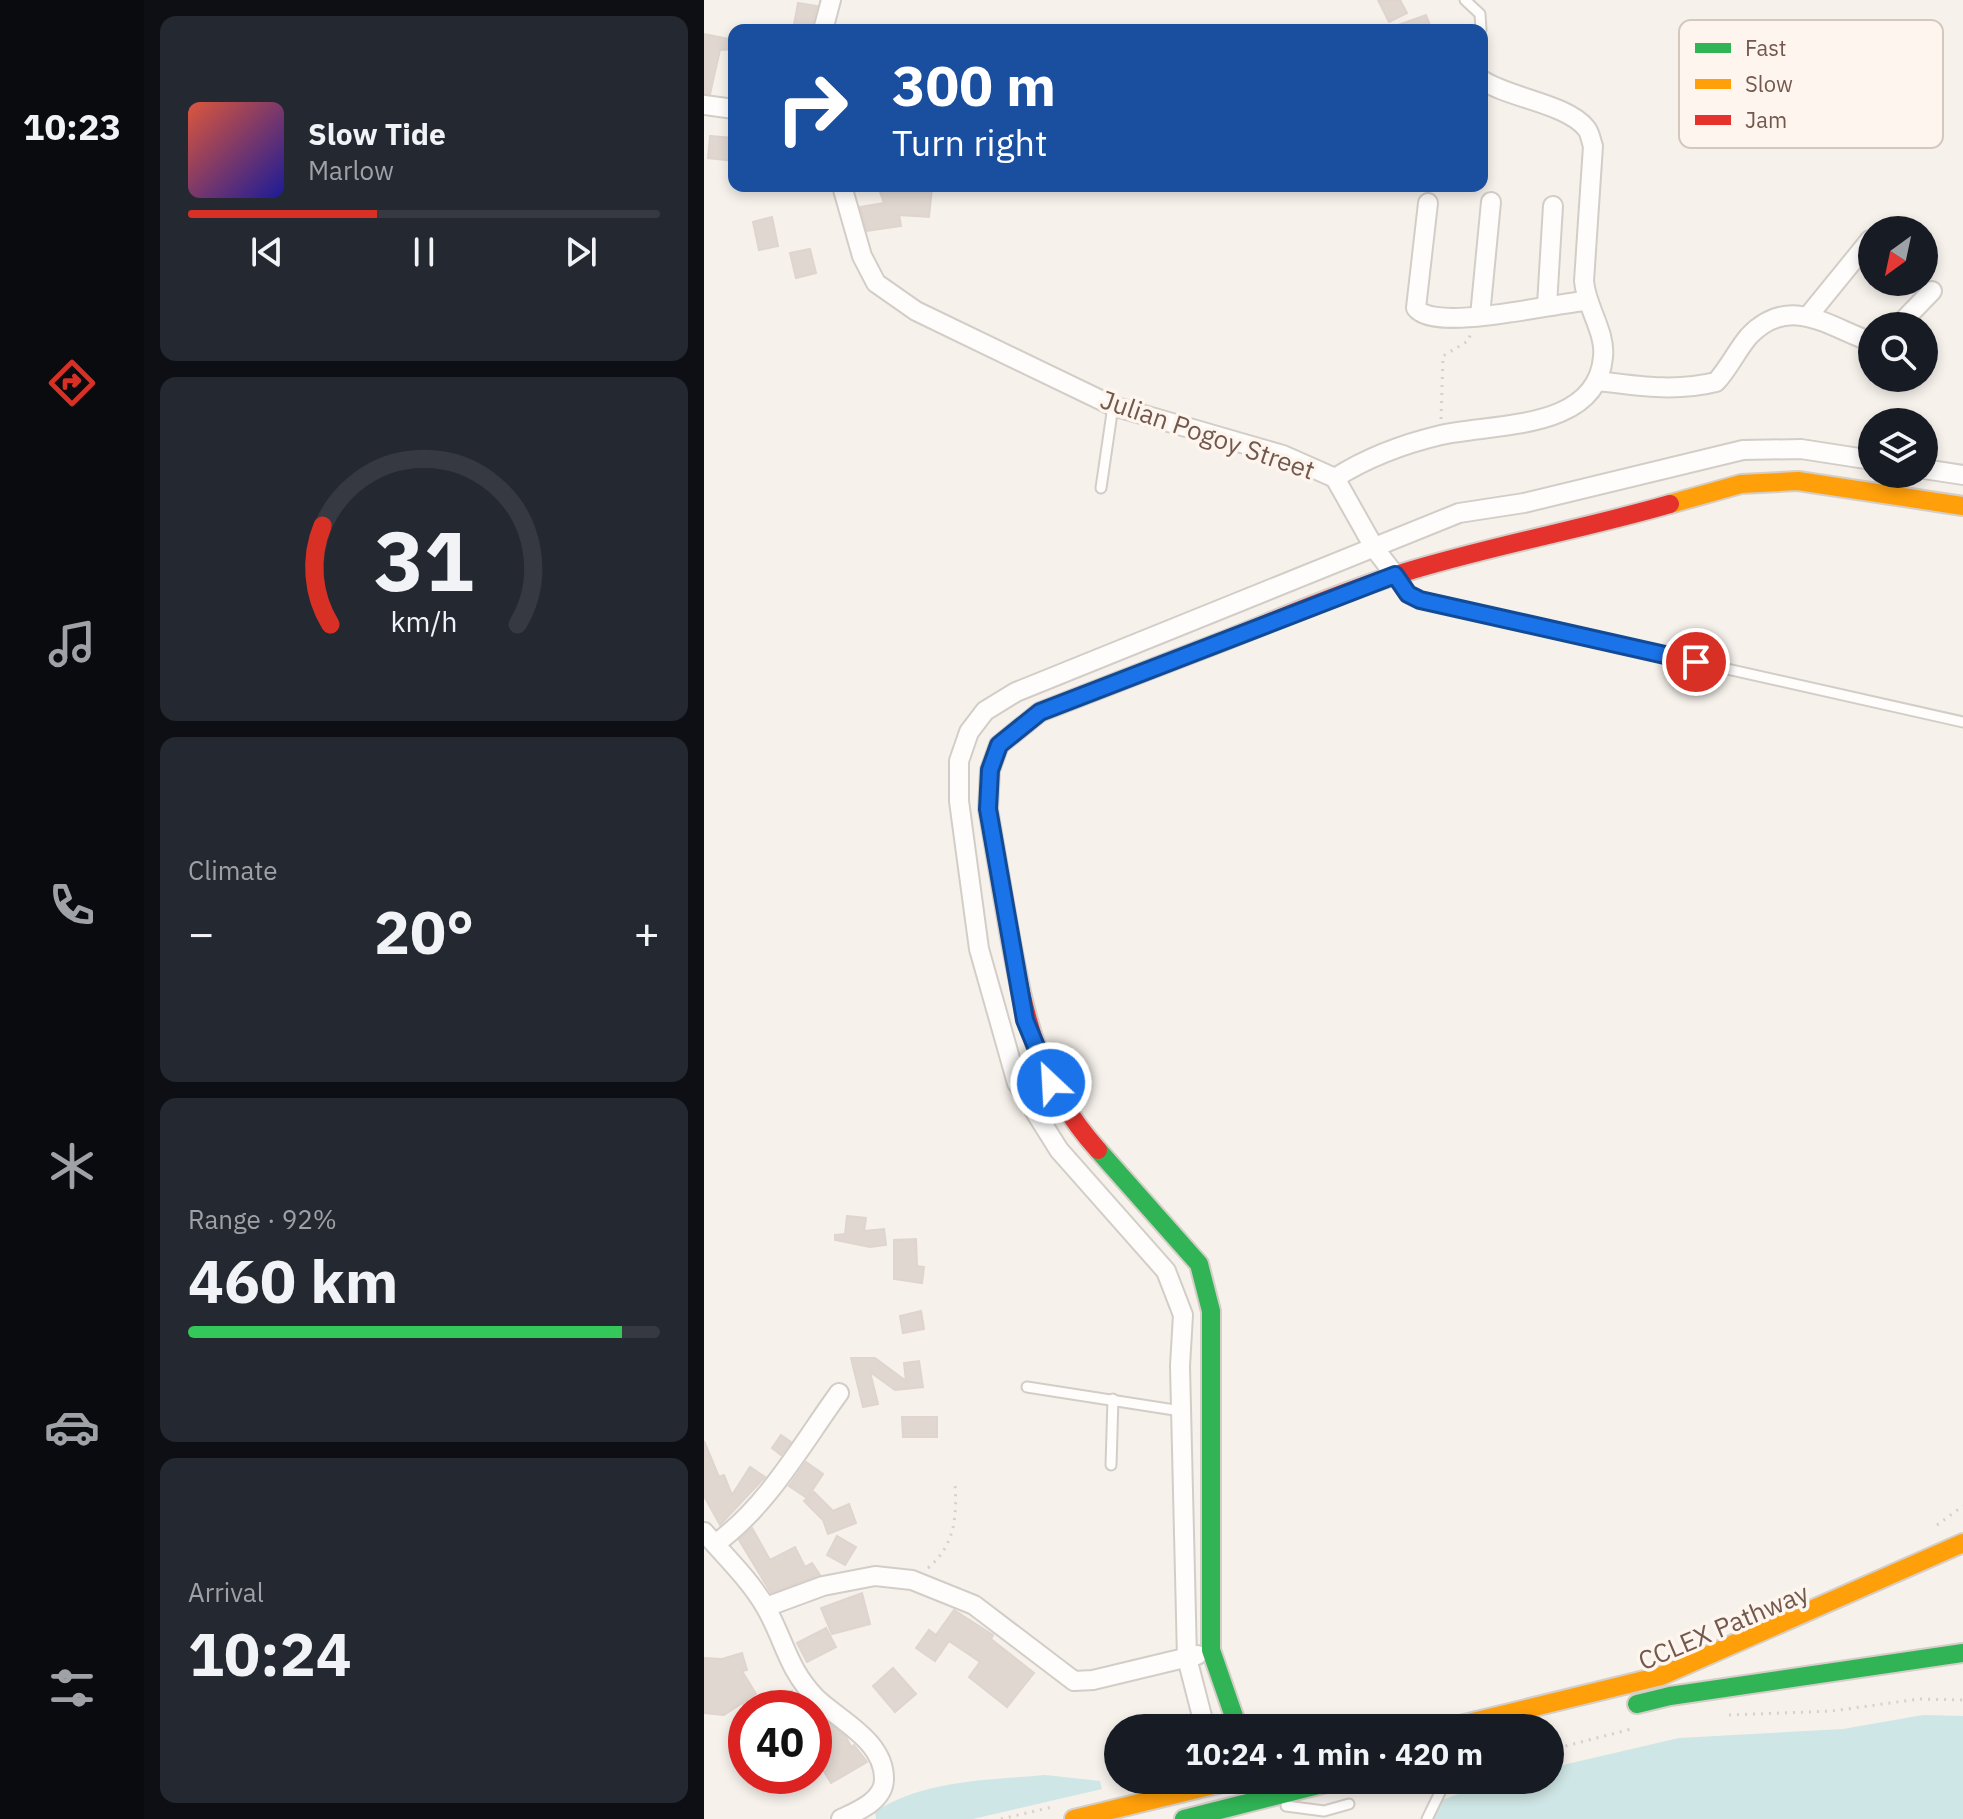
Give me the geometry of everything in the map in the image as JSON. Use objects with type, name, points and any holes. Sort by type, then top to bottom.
[{"type":"main road","points":[[1233,1714],[1211,1650],[1211,1311],[1199,1264],[1080,1130],[1040,1060],[1025,1020],[1006,926],[988,809],[990,770],[999,745],[1040,712],[1395,575],[1519,539],[1600,524],[1741,484],[1798,481],[1963,506]]},
{"type":"main road","points":[[1505,1714],[1661,1676],[1963,1543]]},
{"type":"main road","points":[[1614,1710],[1670,1696],[1963,1653]]},
{"type":"main road","points":[[1074,1819],[1177,1794]]},
{"type":"main road","points":[[1184,1819],[1283,1794]]},
{"type":"street","points":[[825,24],[831,0]]},
{"type":"street","points":[[1488,84],[1501,92],[1544,105],[1586,128],[1593,146],[1586,301],[1604,354],[1598,381],[1651,388],[1695,387],[1716,382],[1751,334],[1769,322],[1809,315],[1858,336]]},
{"type":"street","points":[[704,105],[728,108]]},
{"type":"street","name":"Julian Pogoy Street","points":[[844,192],[862,256],[876,283],[886,293],[1113,406],[1283,455],[1335,478],[1366,458],[1442,435],[1514,424],[1561,412],[1585,399],[1598,381]]},
{"type":"street","points":[[1480,316],[1491,202]]},
{"type":"street","points":[[1428,203],[1416,308],[1431,318],[1480,316],[1586,301]]},
{"type":"street","points":[[1547,305],[1553,206]]},
{"type":"street","points":[[1809,315],[1858,255]]},
{"type":"street","points":[[1912,312],[1927,296]]},
{"type":"street","points":[[1201,1714],[1187,1658],[1181,1411],[1183,1315],[1166,1271],[1059,1150],[1017,1083],[979,949],[959,801],[959,761],[969,732],[985,711],[1016,692],[1459,513],[1524,503],[1743,450],[1801,449],[1858,458]]},
{"type":"street","points":[[1938,471],[1963,475]]},
{"type":"street","points":[[1335,478],[1375,549],[1395,575]]},
{"type":"street","points":[[839,1393],[759,1502],[733,1531],[709,1538],[766,1607],[797,1676],[818,1699],[863,1737],[881,1767],[882,1791],[861,1810],[841,1819]]},
{"type":"street","points":[[766,1607],[875,1576],[912,1580],[974,1605],[1074,1681],[1187,1658],[1211,1650]]},
{"type":"lane","points":[[1465,0],[1480,14],[1481,24]]},
{"type":"lane","points":[[1101,488],[1113,406]]},
{"type":"lane","points":[[1395,575],[1408,594],[1420,600],[1963,722]]},
{"type":"lane","points":[[1027,1387],[1181,1411]]},
{"type":"lane","points":[[1111,1465],[1113,1399]]},
{"type":"lane","points":[[1427,1819],[1439,1794]]},
{"type":"lane","points":[[1256,1801],[1327,1815],[1349,1804]]},
{"type":"path","points":[[1442,435],[1440,395],[1443,356],[1468,341],[1480,316]]},
{"type":"path","points":[[912,1580],[936,1562],[951,1538],[957,1516],[955,1484]]},
{"type":"path","points":[[1930,1529],[1963,1506]]},
{"type":"path","points":[[1723,1715],[1832,1711],[1919,1699],[1963,1700]]},
{"type":"path","points":[[1429,1714],[1433,1713]]},
{"type":"path","points":[[1564,1746],[1634,1728]]},
{"type":"water","points":[[1923,1715],[1963,1716],[1963,1819],[1430,1819],[1435,1803],[1460,1794],[1564,1794],[1564,1765],[1679,1738],[1843,1729]]},
{"type":"water","points":[[1045,1775],[1100,1781],[1102,1789],[973,1819],[876,1819],[875,1812],[914,1793],[957,1783]]},
{"type":"building","points":[[1378,0],[1400,0],[1407,13],[1389,22]]},
{"type":"building","points":[[798,3],[817,6],[812,24],[794,24]]},
{"type":"building","points":[[1426,15],[1430,24],[1401,24]]},
{"type":"building","points":[[704,34],[728,39],[728,49],[720,50],[710,94],[704,93]]},
{"type":"building","points":[[710,136],[728,138],[728,160],[708,158]]},
{"type":"building","points":[[880,192],[932,192],[929,217],[899,215],[901,226],[867,231],[860,207],[884,203]]},
{"type":"building","points":[[772,217],[778,246],[759,250],[753,222]]},
{"type":"building","points":[[810,249],[816,273],[796,278],[790,253]]},
{"type":"building","points":[[847,1216],[866,1218],[864,1231],[884,1229],[886,1245],[870,1247],[835,1240],[835,1235],[845,1234]]},
{"type":"building","points":[[916,1239],[917,1266],[924,1267],[922,1283],[894,1279],[894,1240]]},
{"type":"building","points":[[921,1311],[924,1329],[903,1333],[900,1316]]},
{"type":"building","points":[[851,1358],[875,1358],[906,1381],[904,1363],[919,1361],[923,1387],[895,1390],[870,1372],[878,1404],[863,1407]]},
{"type":"building","points":[[902,1417],[937,1417],[937,1437],[903,1437]]},
{"type":"building","points":[[781,1435],[791,1442],[781,1455],[772,1448]]},
{"type":"building","points":[[704,1441],[719,1477],[724,1475],[732,1495],[750,1467],[765,1477],[720,1525],[704,1496]]},
{"type":"building","points":[[806,1462],[823,1474],[807,1498],[789,1486]]},
{"type":"building","points":[[814,1492],[833,1511],[849,1504],[856,1523],[828,1534],[823,1520],[804,1501]]},
{"type":"building","points":[[752,1528],[770,1560],[795,1547],[805,1567],[812,1563],[820,1575],[771,1593],[739,1540]]},
{"type":"building","points":[[837,1536],[856,1547],[845,1565],[827,1555]]},
{"type":"building","points":[[862,1593],[870,1624],[832,1634],[821,1608]]},
{"type":"building","points":[[954,1610],[993,1635],[991,1639],[1034,1673],[1007,1707],[969,1677],[980,1662],[949,1641],[935,1661],[916,1648],[929,1630],[936,1635]]},
{"type":"building","points":[[826,1628],[836,1647],[807,1662],[797,1643]]},
{"type":"building","points":[[742,1653],[747,1670],[742,1671],[754,1690],[728,1690],[728,1712],[724,1715],[704,1713],[704,1658],[722,1659]]},
{"type":"building","points":[[893,1668],[916,1694],[895,1712],[873,1686]]},
{"type":"building","points":[[832,1726],[846,1737],[851,1747],[854,1745],[867,1762],[832,1782]]},
{"type":"traffic: fast","points":[[1009,931],[988,809],[990,770],[999,745],[1040,712],[1200,650]]},
{"type":"traffic: fast","points":[[1098,1150],[1199,1264],[1211,1311],[1211,1650],[1233,1714]]},
{"type":"traffic: fast","points":[[1637,1704],[1670,1696],[1963,1653]]},
{"type":"traffic: fast","points":[[1184,1819],[1283,1794]]},
{"type":"traffic: slow","points":[[1670,504],[1741,484],[1798,481],[1963,506]]},
{"type":"traffic: slow","points":[[1505,1714],[1661,1676],[1963,1543]]},
{"type":"traffic: slow","points":[[1074,1819],[1177,1794]]},
{"type":"traffic: jam","points":[[1200,650],[1399,574],[1670,504]]},
{"type":"traffic: jam","points":[[1009,931],[1028,1021],[1047,1074],[1077,1125],[1098,1150]]},
{"type":"route","points":[[1051,1083],[1025,1020],[1006,926],[988,809],[990,770],[999,745],[1040,712],[1395,575],[1408,594],[1420,600],[1696,662]]}]
